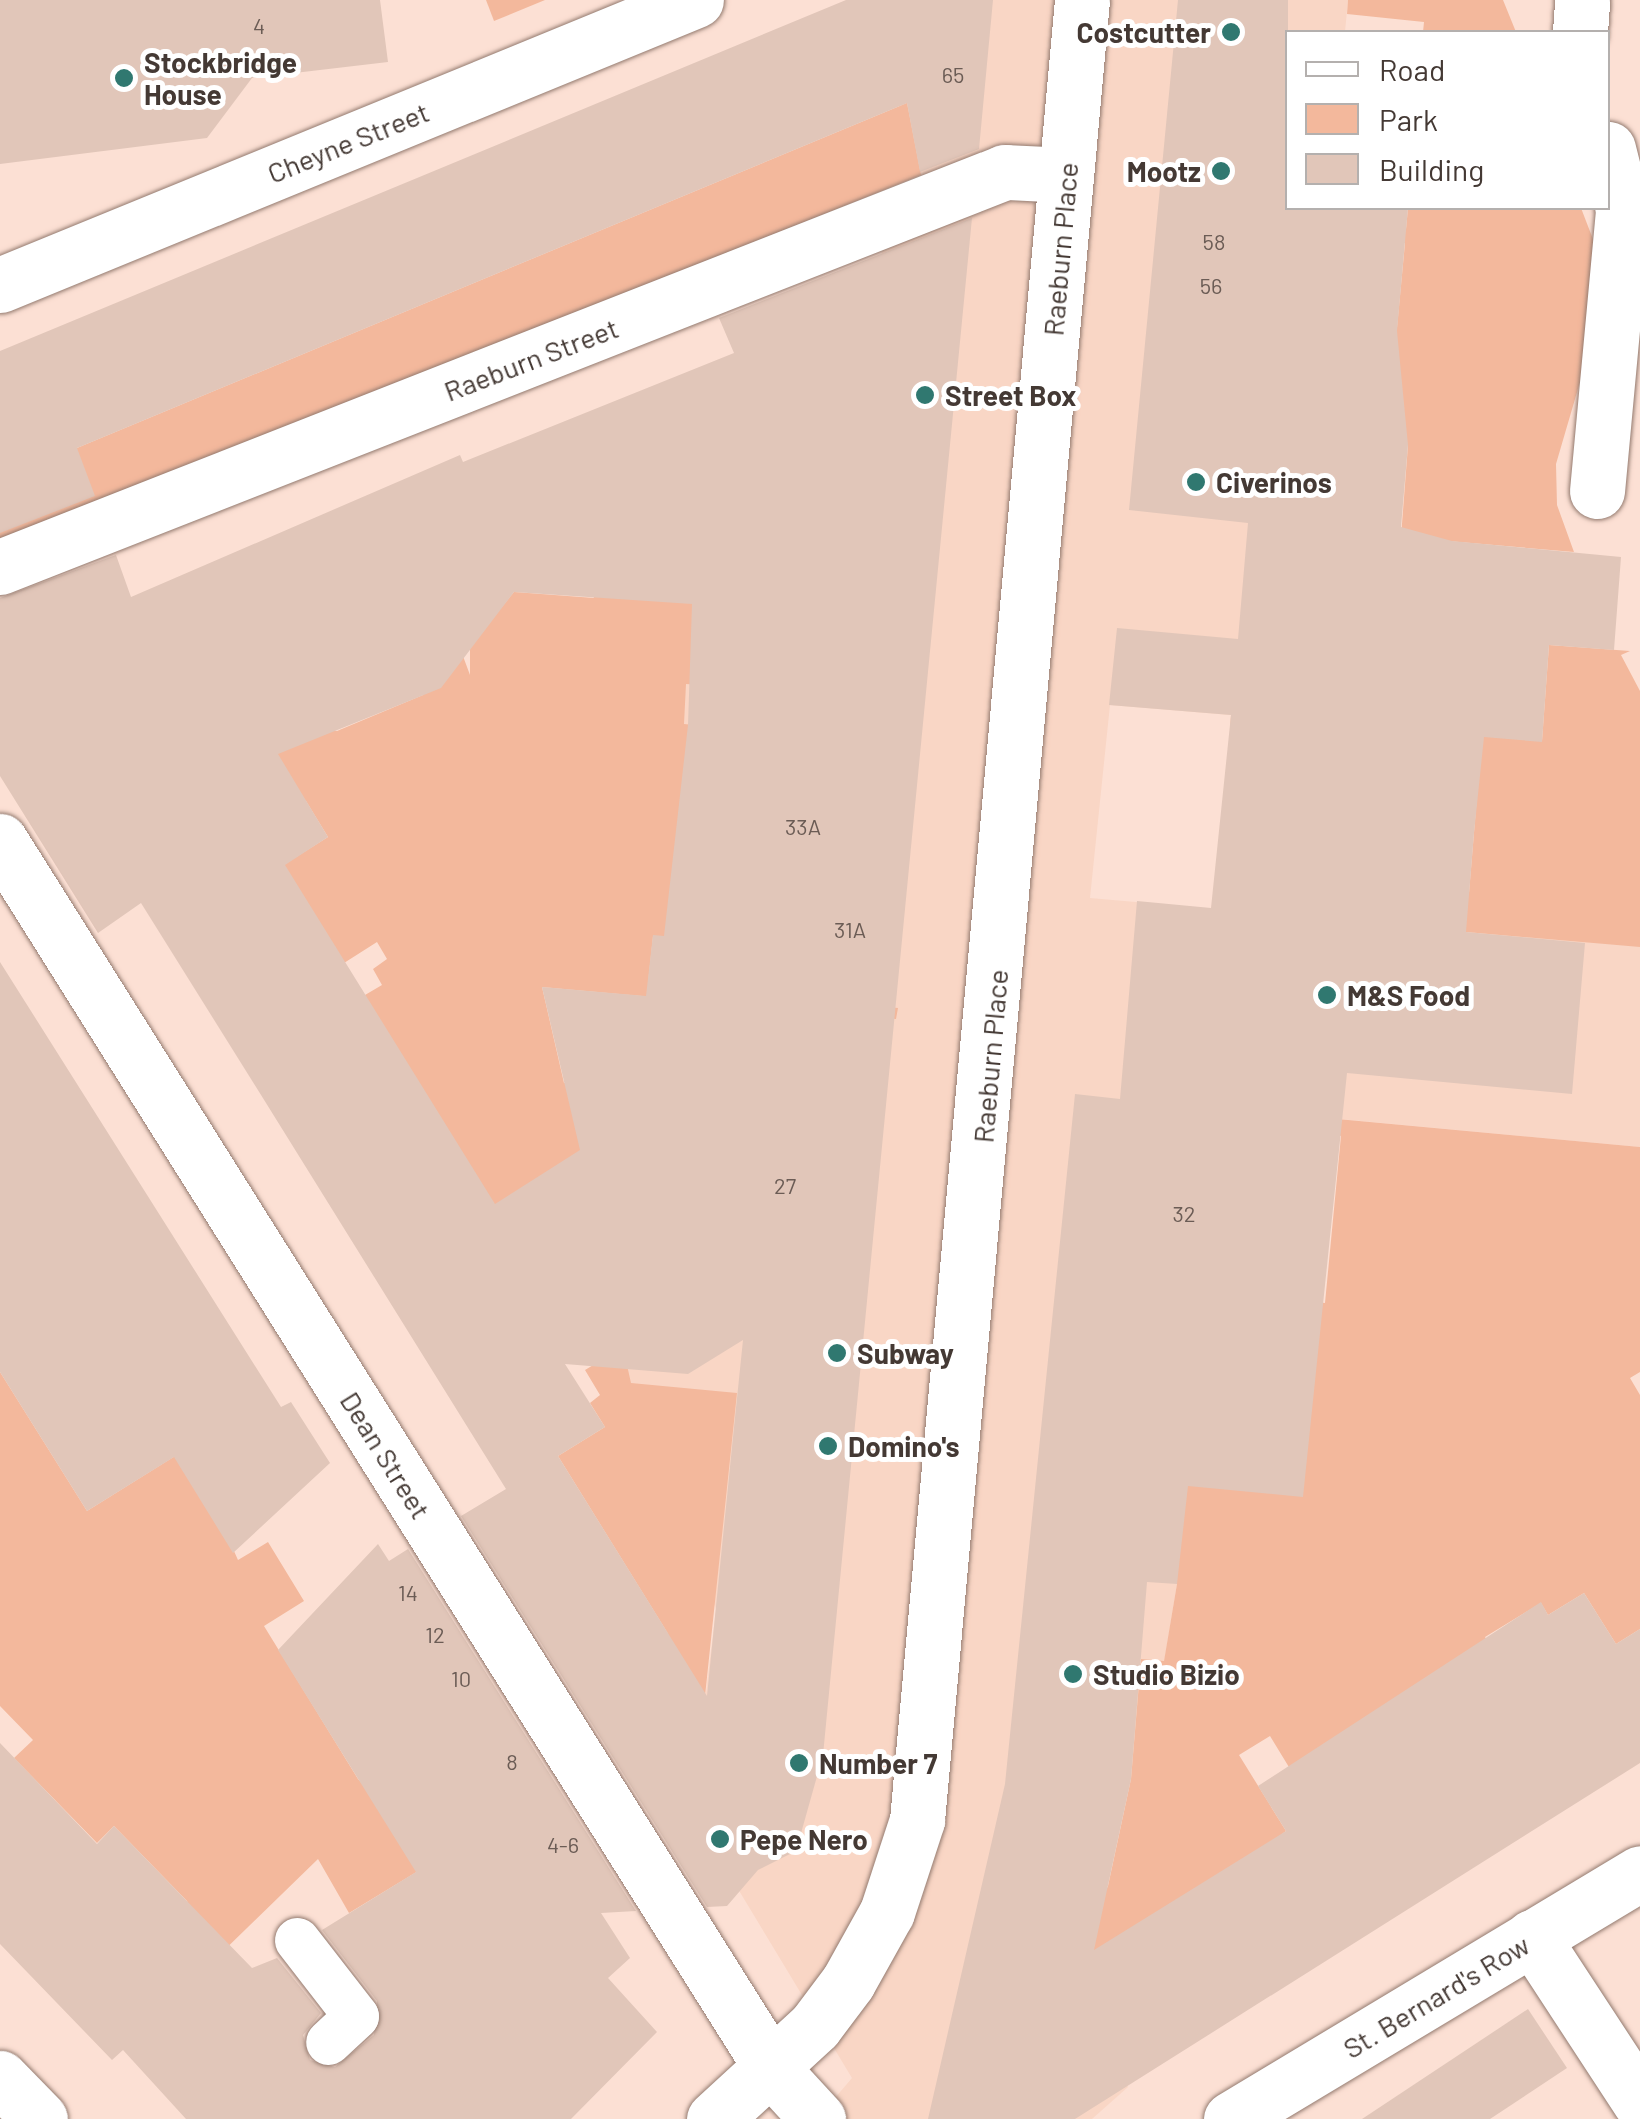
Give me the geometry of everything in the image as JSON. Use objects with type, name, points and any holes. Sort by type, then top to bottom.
[{"type":"street","name":"Cheyne Street","points":[[0,285],[696,0]]},
{"type":"street","name":"Raeburn Place","points":[[714,2119],[772,2069],[833,2004],[880,1930],[921,1797],[1082,0]]},
{"type":"street","points":[[1580,30],[1582,0]]},
{"type":"street","points":[[1597,492],[1623,209],[1610,157]]},
{"type":"street","name":"Raeburn Street","points":[[0,567],[1005,172],[1066,175]]},
{"type":"street","name":"Dean Street","points":[[0,841],[772,2069]]},
{"type":"street","name":"St. Bernard's Row","points":[[1231,2119],[1640,1873]]},
{"type":"street","points":[[1532,1937],[1640,2102]]},
{"type":"street","points":[[772,2069],[818,2119]]},
{"type":"street","points":[[0,2078],[40,2119]]},
{"type":"lane","points":[[297,1940],[356,2016],[328,2042]]},
{"type":"shaded area","points":[[866,0],[1348,0],[1345,30],[1285,30],[1285,210],[1328,210],[1298,527],[1384,728],[1110,705],[1090,898],[1640,946],[1640,1147],[1221,1108],[1177,1584],[1164,1662],[1141,1660],[1131,1779],[1084,1981],[1128,2087],[1092,2119],[817,2119],[852,2078],[738,1889],[701,1734],[716,1609],[630,1383],[470,646],[514,592],[736,610],[876,311],[883,240],[921,175]]},
{"type":"green space","points":[[486,0],[545,0],[494,21]]},
{"type":"green space","points":[[1348,0],[1503,0],[1515,30],[1423,30],[1424,22],[1347,14]]},
{"type":"green space","points":[[907,103],[921,175],[0,545],[0,480]]},
{"type":"green space","points":[[1408,210],[1582,210],[1601,260],[1599,317],[1556,464],[1557,505],[1574,552],[1401,537],[1408,445],[1305,436],[1388,423],[1405,243],[1325,236],[1406,229]]},
{"type":"green space","points":[[573,544],[706,561],[728,687],[686,684],[684,724],[725,728],[700,939],[653,936],[648,983],[898,1008],[896,1019],[542,987],[564,1083],[689,1095],[609,1285],[631,1383],[737,1393],[701,1734],[667,1632],[558,1456],[605,1427],[590,1403],[600,1395],[585,1370],[595,1364],[475,1217],[348,1005],[382,985],[373,969],[387,959],[377,942],[344,963],[269,874],[328,837],[306,801],[102,698],[337,731],[423,695],[441,597],[470,675],[470,646],[514,592],[594,598]]},
{"type":"green space","points":[[1549,645],[1630,651],[1621,655],[1640,691],[1640,947],[1455,931],[1469,893],[1480,760],[1230,729],[1231,715],[1542,741]]},
{"type":"green space","points":[[1220,1108],[1640,1147],[1640,1372],[1630,1378],[1640,1395],[1640,1629],[1616,1644],[1584,1593],[1548,1615],[1541,1603],[1485,1637],[1524,1701],[1320,1818],[1270,1736],[1239,1755],[1286,1831],[1112,1964],[1078,1950],[1108,1886],[1131,1779],[1141,1659],[1164,1661],[1177,1584],[1157,1495],[1235,1294],[1325,1303],[1341,1136]]},
{"type":"green space","points":[[0,1372],[87,1511],[188,1448],[238,1560],[268,1542],[304,1601],[264,1626],[358,1779],[433,1862],[349,1913],[318,1859],[211,1963],[187,1901],[114,1826],[97,1843],[14,1758],[33,1740],[0,1706]]},
{"type":"building","name":"Stockbridge House","points":[[0,0],[380,0],[388,62],[252,78],[207,138],[0,164]]},
{"type":"building","points":[[846,0],[993,0],[979,149],[920,172],[907,103],[77,448],[95,496],[0,533],[0,351]]},
{"type":"building","points":[[1178,0],[1288,0],[1285,210],[1408,210],[1397,331],[1408,445],[1401,527],[1452,541],[1621,557],[1614,650],[1549,645],[1542,742],[1484,737],[1474,833],[1466,932],[1585,943],[1572,1094],[1347,1073],[1303,1497],[1188,1486],[1177,1584],[1147,1582],[1131,1779],[1094,1950],[1286,1831],[1258,1786],[1541,1602],[1548,1615],[1584,1593],[1616,1644],[1640,1629],[1640,1763],[1075,2119],[928,2119],[1005,1784],[1075,1094],[1120,1099],[1137,901],[1211,908],[1231,715],[1109,705],[1117,628],[1238,639],[1248,523],[1129,510]]},
{"type":"building","points":[[972,218],[823,1755],[796,1851],[758,1870],[727,1906],[707,1907],[461,1516],[506,1489],[141,903],[98,933],[0,776],[0,598],[116,555],[131,597],[460,455],[463,462],[734,353],[719,318]],"holes":[[[514,592],[692,604],[688,725],[664,936],[653,935],[646,996],[542,987],[580,1150],[495,1204],[285,865],[328,837],[278,754],[441,688]],[[743,1340],[733,1437],[707,1696],[558,1456],[605,1427],[565,1364],[688,1374]]]},
{"type":"building","points":[[0,962],[281,1407],[291,1402],[330,1463],[233,1553],[174,1457],[87,1511],[0,1372]]},
{"type":"building","points":[[378,1544],[389,1561],[408,1549],[636,1911],[601,1913],[630,1958],[608,1978],[657,2032],[571,2119],[186,2119],[123,2050],[112,2060],[0,1944],[0,1743],[97,1844],[114,1826],[252,1968],[277,1958],[321,2013],[303,2035],[310,2060],[335,2067],[374,2035],[377,2001],[322,1930],[416,1872],[278,1650]]},
{"type":"building","points":[[1528,2009],[1567,2068],[1490,2119],[1362,2119]]},
{"type":"place","name":"Costcutter","points":[[1231,32]]},
{"type":"place","name":"Stockbridge House","points":[[124,78]]},
{"type":"place","name":"Mootz","points":[[1221,171]]},
{"type":"place","name":"Street Box","points":[[925,395]]},
{"type":"place","name":"Civerinos","points":[[1196,482]]},
{"type":"place","name":"M&S Food","points":[[1327,995]]},
{"type":"place","name":"Subway","points":[[837,1353]]},
{"type":"place","name":"Domino's","points":[[828,1446]]},
{"type":"place","name":"Studio Bizio","points":[[1073,1674]]},
{"type":"place","name":"Number 7","points":[[799,1763]]},
{"type":"place","name":"Pepe Nero","points":[[720,1839]]}]
